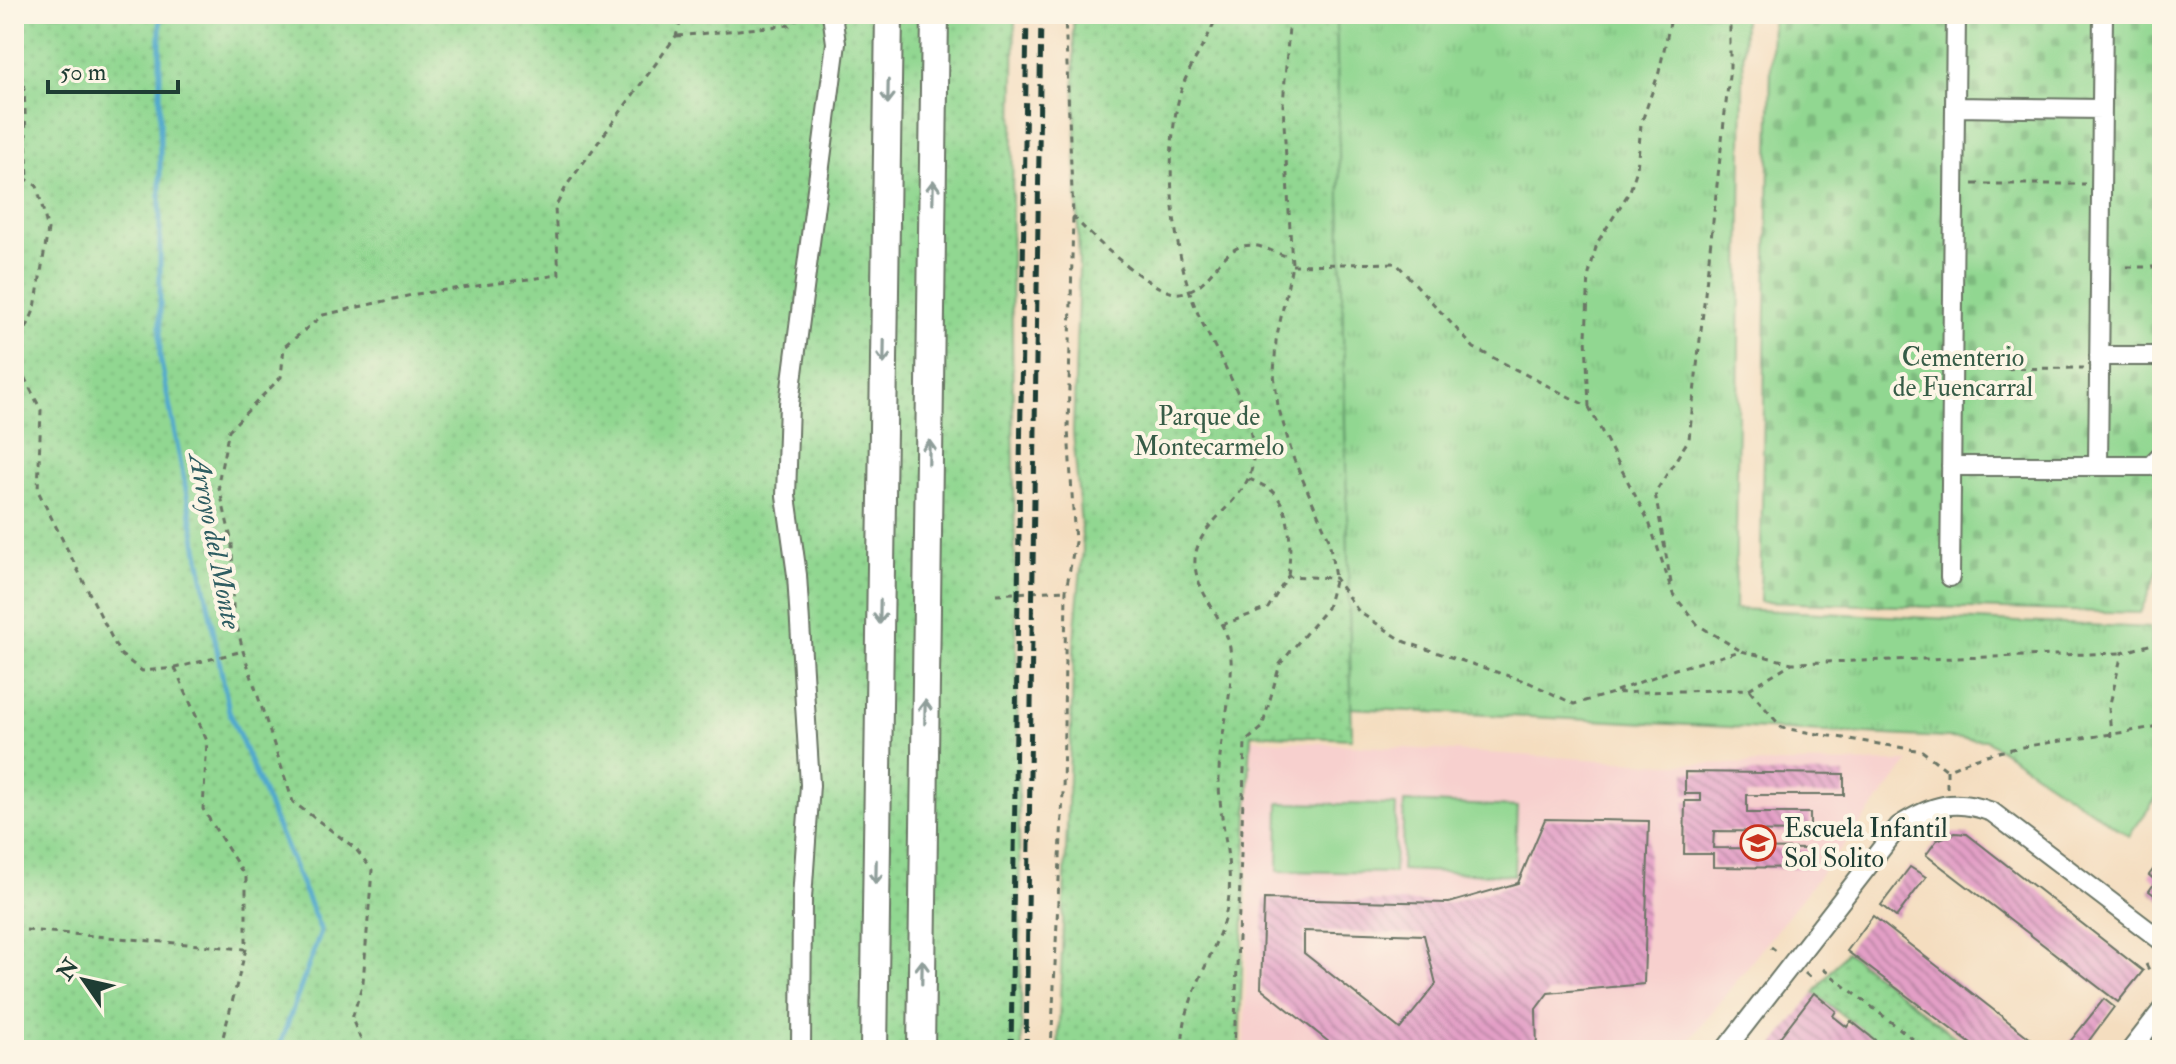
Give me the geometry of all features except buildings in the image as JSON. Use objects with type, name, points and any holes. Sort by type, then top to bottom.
[{"type":"highway","points":[[874,1050],[889,14]]},
{"type":"highway","points":[[921,1050],[935,14]]},
{"type":"street","points":[[801,1050],[802,898],[810,785],[797,575],[786,480],[789,404],[836,43],[832,14]]},
{"type":"street","points":[[1950,577],[1956,14]]},
{"type":"street","points":[[2098,466],[2103,15]]},
{"type":"street","points":[[1955,107],[2102,109]]},
{"type":"street","points":[[2099,362],[2162,356]]},
{"type":"street","points":[[1951,466],[2150,466],[2162,454]]},
{"type":"street","points":[[1725,1050],[1899,826],[1933,806],[1970,803],[1992,812],[2162,941]]},
{"type":"street","points":[[2131,1050],[2162,1010]]},
{"type":"path","points":[[356,1050],[361,1040],[352,1019],[363,982],[372,870],[355,848],[293,802],[243,651],[233,609],[232,543],[218,483],[229,430],[281,377],[284,347],[323,315],[416,294],[559,275],[555,208],[567,185],[676,36],[683,14]]},
{"type":"path","points":[[676,36],[790,25],[804,14]]},
{"type":"path","points":[[1051,1050],[1063,794],[1066,590],[1075,542],[1068,429],[1073,216],[1065,14]]},
{"type":"path","points":[[1183,1050],[1185,1025],[1217,941],[1229,897],[1218,781],[1231,656],[1222,625],[1200,581],[1195,560],[1206,535],[1249,479],[1253,456],[1244,416],[1190,290],[1177,245],[1174,218],[1176,119],[1186,78],[1217,14]]},
{"type":"path","points":[[1234,1050],[1245,742],[1262,728],[1280,664],[1327,608],[1335,578],[1329,539],[1294,460],[1278,406],[1276,341],[1292,265],[1283,105],[1290,14]]},
{"type":"path","points":[[1672,14],[1659,72],[1641,124],[1633,180],[1597,243],[1589,274],[1586,337],[1589,407],[1649,522],[1673,594],[1698,625],[1741,651],[1792,663],[2122,653],[2162,641]]},
{"type":"path","points":[[1673,594],[1655,493],[1689,439],[1730,67],[1730,14]]},
{"type":"path","points":[[2103,15],[2162,17]]},
{"type":"path","points":[[14,38],[24,88],[28,180]]},
{"type":"path","points":[[14,171],[37,186],[48,230],[35,308],[14,357],[41,410],[38,491],[120,654],[142,671],[175,668],[243,651]]},
{"type":"path","points":[[1954,184],[2101,184]]},
{"type":"path","points":[[1073,216],[1093,238],[1157,286],[1172,292],[1190,290],[1242,246],[1258,245],[1291,257]]},
{"type":"path","points":[[1292,265],[1396,263],[1474,348],[1589,407]]},
{"type":"path","points":[[2127,267],[2162,267]]},
{"type":"path","points":[[1952,369],[2099,362]]},
{"type":"path","points":[[1222,625],[1268,608],[1288,576],[1291,550],[1283,507],[1272,491],[1249,479]]},
{"type":"path","points":[[1288,576],[1335,578]]},
{"type":"path","points":[[1335,578],[1359,612],[1405,642],[1530,683],[1574,704],[1675,669],[1741,651]]},
{"type":"path","points":[[996,594],[1066,590]]},
{"type":"path","points":[[2111,737],[2109,708],[2122,653]]},
{"type":"path","points":[[1613,693],[1749,689],[1792,663]]},
{"type":"path","points":[[175,668],[207,741],[203,809],[246,878],[246,949],[223,1037],[209,1050]]},
{"type":"path","points":[[1749,689],[1782,728],[1922,751],[1947,770]]},
{"type":"path","points":[[1947,770],[1978,754],[2111,737],[2162,725]]},
{"type":"path","points":[[1947,770],[1947,804]]},
{"type":"path","points":[[14,929],[246,949]]},
{"type":"path","points":[[2146,964],[2151,974]]},
{"type":"path","points":[[1823,969],[1927,1050]]},
{"type":"shaded area","points":[[1252,739],[1671,764],[1909,762],[1682,1050],[1244,1050]]},
{"type":"green space","points":[[14,14],[1015,14],[1011,262],[1022,1050],[14,1050]]},
{"type":"green space","name":"Parque de Montecarmelo","points":[[1073,14],[1336,14],[1352,739],[1251,734],[1239,1050],[1058,1050],[1075,627],[1083,549],[1073,432],[1079,270]]},
{"type":"green space","points":[[1336,14],[1744,14],[1735,609],[2150,628],[2154,657],[2162,656],[2162,790],[2129,836],[1986,740],[1351,708]]},
{"type":"green space","name":"Cementerio de Fuencarral","points":[[1772,14],[2162,14],[2162,500],[2158,522],[2162,561],[2140,613],[1760,602]]},
{"type":"green space","points":[[1404,802],[1517,807],[1514,875],[1401,870]]},
{"type":"green space","points":[[1279,803],[1396,805],[1394,873],[1278,871]]},
{"type":"green space","points":[[1846,952],[1972,1050],[1887,1050],[1814,993]]},
{"type":"waterway","name":"Arroyo del Monte","points":[[160,14],[160,357],[229,711],[321,931],[278,1050]]},
{"type":"railway","points":[[1011,1050],[1027,14]]},
{"type":"railway","points":[[1026,1050],[1041,14]]},
{"type":"place","name":"Escuela Infantil Sol Solito","points":[[1758,843]]}]
